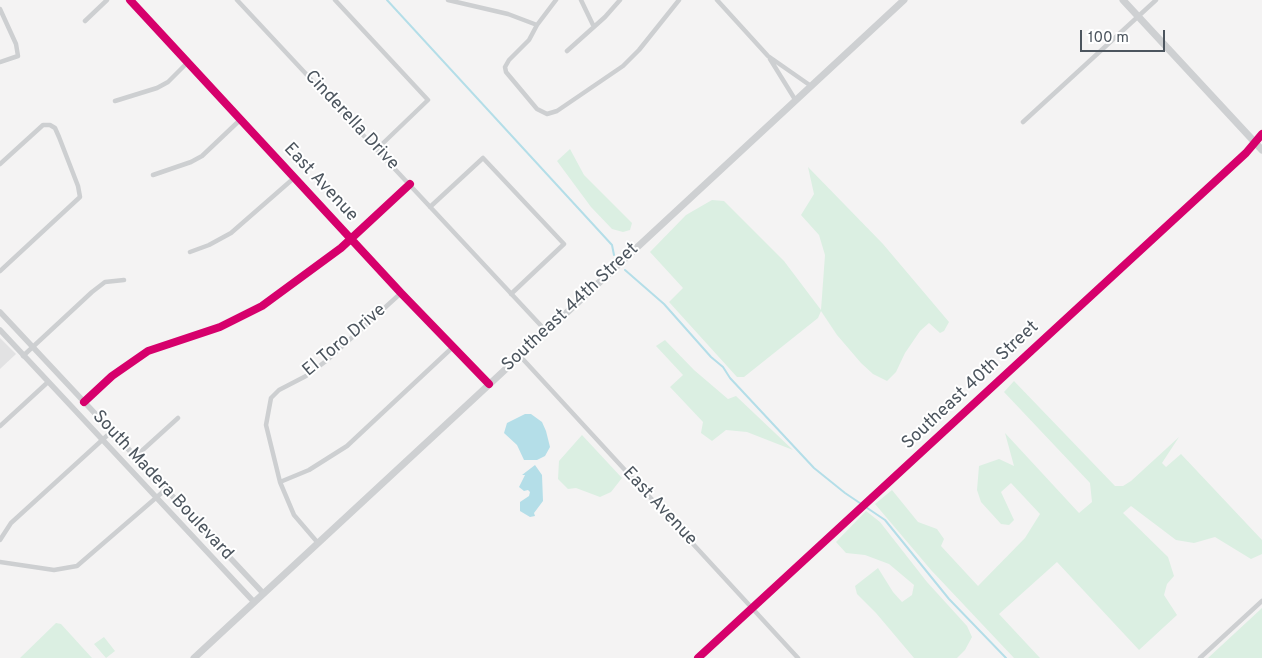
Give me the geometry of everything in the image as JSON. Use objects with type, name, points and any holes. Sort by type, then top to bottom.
[{"type":"main road","name":"Southeast 44th Street","points":[[194,658],[904,0]]},
{"type":"main road","points":[[1123,0],[1262,150]]},
{"type":"street","points":[[85,21],[107,0]]},
{"type":"street","name":"East Avenue","points":[[130,0],[401,293],[489,384]]},
{"type":"street","name":"Cinderella Drive","points":[[237,0],[546,331]]},
{"type":"street","points":[[335,0],[428,100],[377,149]]},
{"type":"street","points":[[448,0],[508,14],[537,25]]},
{"type":"street","points":[[556,0],[537,25],[529,40],[509,60],[505,67],[506,72],[537,109],[547,114],[557,111],[623,66],[642,46],[679,0]]},
{"type":"street","points":[[581,0],[594,26]]},
{"type":"street","points":[[567,51],[620,0]]},
{"type":"street","points":[[717,0],[768,56],[796,101]]},
{"type":"street","points":[[1023,122],[1156,0]]},
{"type":"street","points":[[0,9],[16,44],[18,56],[0,62]]},
{"type":"street","points":[[768,56],[811,86]]},
{"type":"street","points":[[115,101],[158,88],[168,82],[187,63]]},
{"type":"street","points":[[153,175],[191,162],[202,156],[240,120]]},
{"type":"street","points":[[0,164],[43,125],[50,125],[55,128],[59,137],[78,186],[80,197],[0,271]]},
{"type":"street","name":"Southeast 40th Street","points":[[698,658],[1262,134]]},
{"type":"street","points":[[430,207],[484,158],[564,244],[511,294]]},
{"type":"street","points":[[190,252],[209,245],[231,233],[294,178]]},
{"type":"street","points":[[84,402],[112,376],[148,351],[220,326],[262,306],[320,265],[410,184]]},
{"type":"street","points":[[24,356],[105,282],[124,280]]},
{"type":"street","name":"El Toro Drive","points":[[318,543],[287,504],[266,425],[271,398],[279,390],[306,376],[326,362],[401,293]]},
{"type":"street","name":"South Madera Boulevard","points":[[0,312],[165,490],[264,593]]},
{"type":"street","name":"South Madera Boulevard","points":[[0,330],[254,602]]},
{"type":"street","points":[[280,482],[309,470],[347,446],[454,346]]},
{"type":"street","name":"East Avenue","points":[[520,356],[798,658]]},
{"type":"street","points":[[0,426],[48,382]]},
{"type":"street","points":[[135,457],[178,418]]},
{"type":"street","points":[[0,540],[11,523],[111,432]]},
{"type":"street","points":[[0,562],[54,570],[77,566],[165,490]]},
{"type":"street","points":[[1200,658],[1262,601]]},
{"type":"shaded area","points":[[0,338],[16,354],[0,369]]},
{"type":"green space","points":[[570,149],[584,175],[632,223],[630,230],[623,232],[612,229],[591,207],[557,161]]},
{"type":"green space","points":[[808,167],[883,244],[949,322],[944,331],[940,333],[929,323],[920,331],[905,353],[896,372],[887,381],[873,374],[861,363],[837,335],[821,311],[818,318],[744,377],[737,377],[669,302],[683,288],[650,252],[686,215],[712,200],[724,201],[784,261],[821,310],[825,255],[819,235],[801,215],[814,194]]},
{"type":"green space","points":[[665,340],[694,370],[728,399],[736,396],[793,450],[747,432],[726,430],[712,441],[701,433],[703,422],[670,387],[683,375],[656,346]]},
{"type":"green space","points":[[1014,381],[1115,486],[1123,486],[1131,481],[1179,437],[1162,463],[1166,467],[1181,454],[1262,540],[1262,554],[1251,559],[1215,537],[1194,543],[1176,540],[1131,506],[1123,513],[1168,557],[1174,576],[1167,584],[1164,595],[1177,615],[1139,650],[1057,562],[999,614],[1040,658],[1014,658],[931,570],[875,504],[892,490],[918,522],[937,529],[944,539],[941,546],[978,586],[1025,538],[1040,514],[1011,483],[1001,492],[1014,520],[1009,525],[1001,524],[981,502],[977,490],[979,466],[999,459],[1014,466],[1005,433],[1079,513],[1092,502],[1090,483],[1004,392]]},
{"type":"green space","points":[[582,435],[622,478],[611,492],[600,497],[576,488],[568,489],[558,479],[559,461]]},
{"type":"green space","points":[[866,511],[880,522],[927,582],[967,626],[972,637],[965,650],[957,658],[914,658],[876,613],[857,594],[855,586],[878,568],[893,592],[902,602],[912,595],[914,585],[889,564],[865,555],[846,553],[836,542]]},
{"type":"green space","points":[[1262,608],[1262,658],[1208,658]]},
{"type":"green space","points":[[56,623],[61,624],[92,658],[20,658]]},
{"type":"green space","points":[[104,637],[115,651],[106,658],[94,644]]},
{"type":"water","points":[[525,414],[531,414],[542,422],[546,431],[550,447],[545,456],[537,460],[524,460],[517,445],[504,433],[507,423]]},
{"type":"water","points":[[535,465],[542,475],[543,501],[534,513],[535,516],[530,517],[520,511],[520,502],[529,496],[530,492],[528,490],[524,491],[519,487],[525,475],[522,475]]},
{"type":"waterway","points":[[387,0],[612,245],[614,255]]},
{"type":"waterway","points":[[625,270],[664,304],[814,468],[845,493],[885,520],[949,599],[1006,658]]},
{"type":"cycle path","points":[[130,0],[401,293],[489,384]]},
{"type":"cycle path","points":[[698,658],[1246,153],[1262,134]]},
{"type":"cycle path","points":[[84,402],[112,376],[148,351],[220,327],[262,306],[341,248],[410,184]]}]
